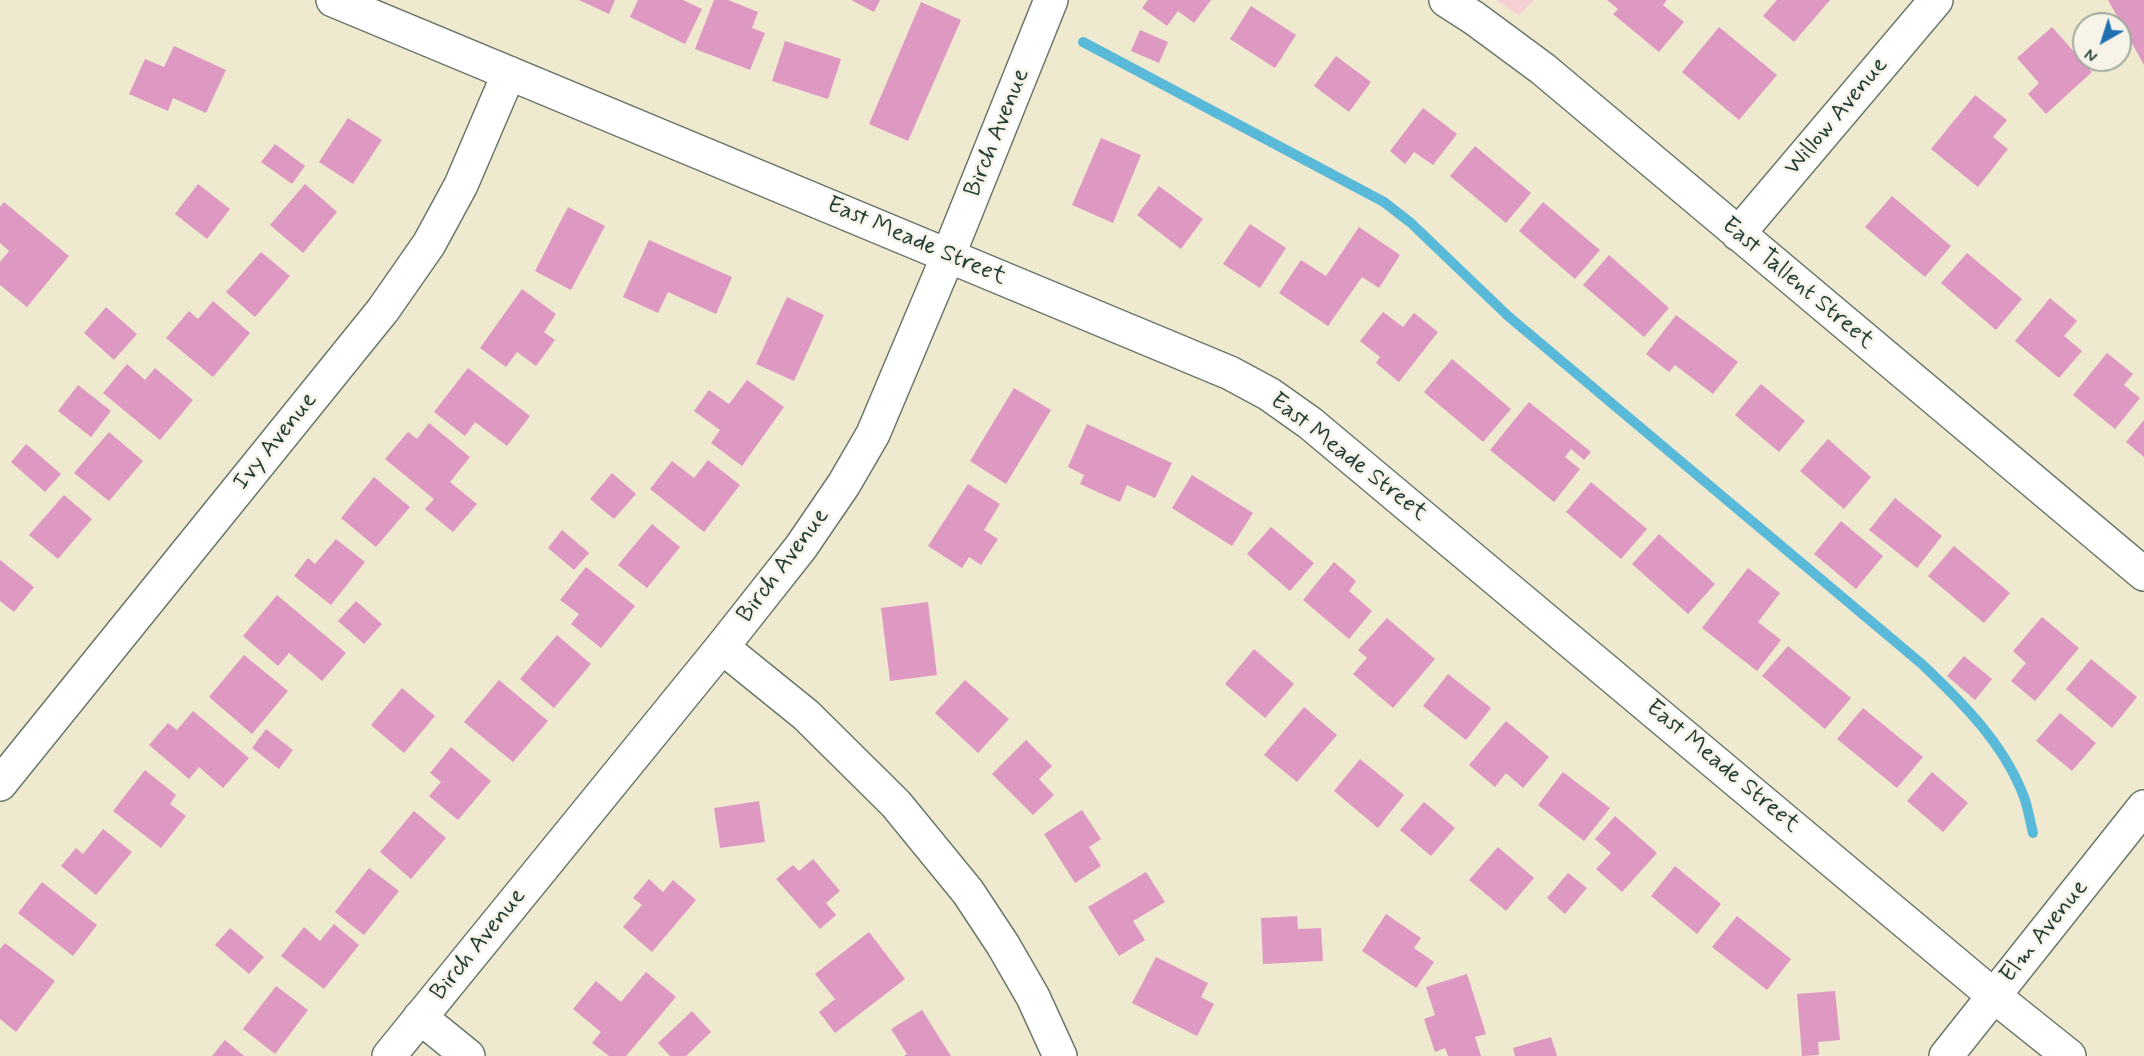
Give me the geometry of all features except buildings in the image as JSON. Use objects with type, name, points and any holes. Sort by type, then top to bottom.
[{"type":"street","name":"East Meade Street","points":[[333,0],[1230,373],[1269,394],[1310,423],[1994,996],[2069,1056]]},
{"type":"street","name":"Birch Avenue","points":[[389,1056],[723,647],[801,547],[844,484],[873,434],[948,256],[1051,0]]},
{"type":"street","name":"East Tallent Street","points":[[1446,0],[1542,69],[2144,574]]},
{"type":"street","name":"Willow Avenue","points":[[1738,234],[1936,0]]},
{"type":"street","name":"Ivy Avenue","points":[[0,784],[383,310],[429,244],[461,185],[509,73]]},
{"type":"street","points":[[723,647],[806,715],[896,804],[968,892],[997,936],[1033,997],[1060,1056]]},
{"type":"street","name":"Elm Avenue","points":[[1946,1056],[2144,807]]},
{"type":"street","points":[[420,1017],[468,1056]]},
{"type":"shaded area","points":[[1496,0],[1534,0],[1519,15]]},
{"type":"waterway","points":[[1083,42],[1384,202],[1411,223],[1508,316],[1938,679],[1981,725],[2005,759],[2024,797],[2033,833]]}]
